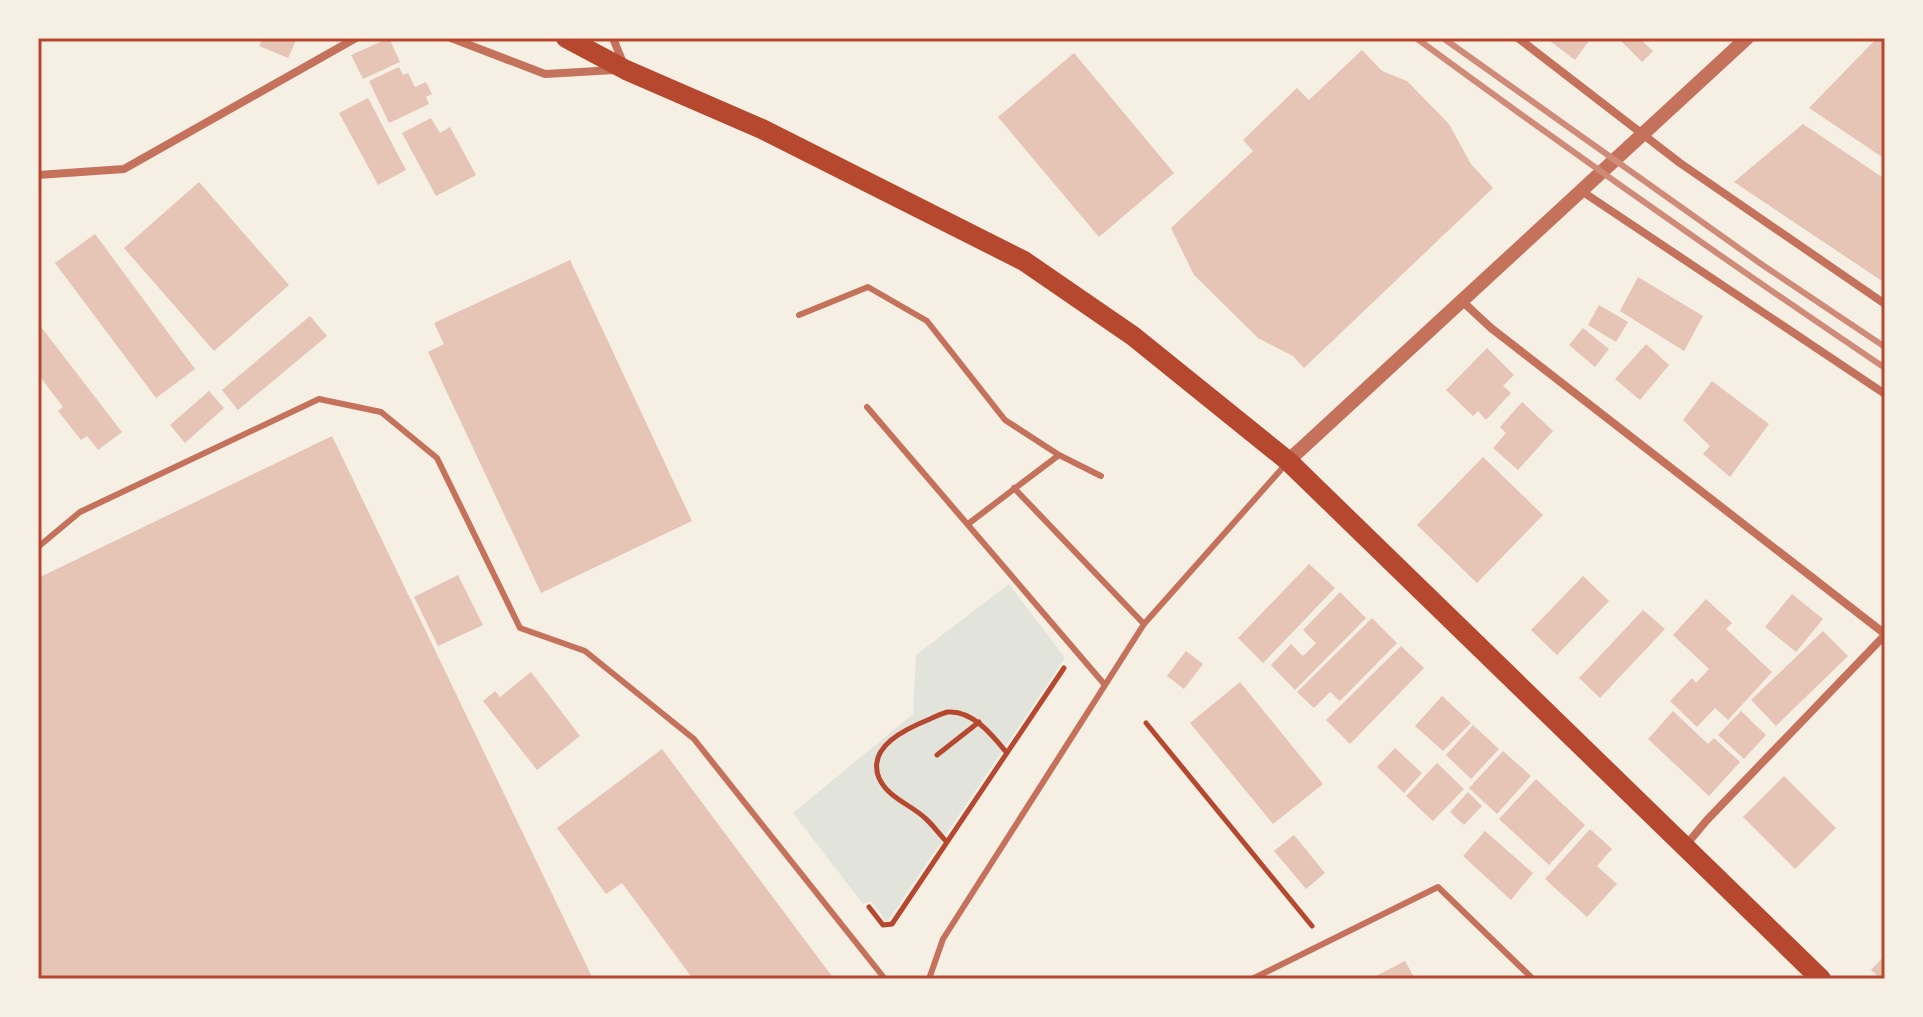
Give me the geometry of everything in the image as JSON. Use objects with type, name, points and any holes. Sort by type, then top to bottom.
[{"type":"main road","points":[[566,38],[626,70],[762,129],[1024,261],[1133,336],[1288,461],[1821,979]]},
{"type":"street","points":[[38,175],[124,169],[356,38]]},
{"type":"street","points":[[451,38],[545,74],[626,70],[613,38]]},
{"type":"street","points":[[1518,38],[1641,134],[1885,304]]},
{"type":"street","points":[[1288,461],[1747,38]]},
{"type":"street","points":[[1580,190],[1885,394]]},
{"type":"street","points":[[1463,302],[1503,338],[1885,634],[1685,846]]},
{"type":"lane","points":[[799,315],[868,287],[927,321],[1005,420],[1059,455],[1101,476]]},
{"type":"lane","points":[[38,547],[80,512],[319,399],[381,412],[437,458],[520,628],[585,651],[694,739],[885,979]]},
{"type":"lane","points":[[867,407],[1105,685]]},
{"type":"lane","points":[[968,524],[1059,455]]},
{"type":"lane","points":[[929,979],[943,939],[1144,624],[1288,461]]},
{"type":"lane","points":[[1014,488],[1144,624]]},
{"type":"lane","points":[[1252,979],[1438,887],[1533,979]]},
{"type":"path","points":[[869,907],[883,925],[892,924],[1069,661]]},
{"type":"path","points":[[946,841],[924,817],[883,786],[877,773],[879,754],[891,739],[948,712],[979,722],[1007,753]]},
{"type":"path","points":[[937,755],[979,722]]},
{"type":"path","points":[[1146,723],[1325,942]]},
{"type":"shaded area","points":[[1009,584],[1065,658],[887,922],[871,901],[863,904],[793,813],[913,714],[916,655]]},
{"type":"building","points":[[263,38],[297,38],[288,58],[259,46]]},
{"type":"building","points":[[389,38],[400,62],[363,79],[351,55]]},
{"type":"building","points":[[1546,38],[1591,38],[1575,60]]},
{"type":"building","points":[[1618,38],[1639,38],[1653,51],[1642,62]]},
{"type":"building","points":[[1877,38],[1885,41],[1885,159],[1809,108]]},
{"type":"building","points":[[1362,50],[1382,71],[1407,81],[1449,124],[1471,164],[1493,188],[1304,368],[1293,356],[1258,338],[1194,275],[1171,228],[1253,151],[1243,140],[1297,88],[1309,100]]},
{"type":"building","points":[[1074,53],[1174,173],[1099,237],[998,117]]},
{"type":"building","points":[[399,67],[403,75],[408,73],[415,87],[426,82],[432,94],[426,97],[429,104],[389,123],[369,81]]},
{"type":"building","points":[[368,98],[406,170],[378,185],[339,113]]},
{"type":"building","points":[[431,118],[440,133],[450,127],[476,175],[436,196],[402,133]]},
{"type":"building","points":[[1803,124],[1885,179],[1885,283],[1734,182]]},
{"type":"building","points":[[199,182],[289,285],[214,351],[124,248]]},
{"type":"building","points":[[95,234],[195,369],[156,398],[55,263]]},
{"type":"building","points":[[570,260],[692,521],[541,593],[428,352],[444,344],[434,323]]},
{"type":"building","points":[[1638,277],[1703,316],[1684,351],[1620,311]]},
{"type":"building","points":[[1599,305],[1628,322],[1616,342],[1588,325]]},
{"type":"building","points":[[310,316],[327,336],[238,410],[222,390]]},
{"type":"building","points":[[38,323],[122,432],[98,450],[87,436],[81,440],[58,411],[63,407],[38,374]]},
{"type":"building","points":[[1583,328],[1609,349],[1595,367],[1569,345]]},
{"type":"building","points":[[1646,344],[1669,365],[1640,400],[1615,379]]},
{"type":"building","points":[[1487,348],[1514,375],[1503,386],[1511,393],[1486,420],[1478,411],[1473,416],[1446,390]]},
{"type":"building","points":[[1712,381],[1769,424],[1730,477],[1703,454],[1710,446],[1683,420]]},
{"type":"building","points":[[209,391],[224,408],[185,443],[170,425]]},
{"type":"building","points":[[1522,402],[1553,431],[1518,470],[1493,448],[1506,433],[1500,427]]},
{"type":"building","points":[[332,436],[593,979],[38,979],[38,578]]},
{"type":"building","points":[[1483,457],[1543,515],[1477,583],[1417,525]]},
{"type":"building","points":[[1309,564],[1335,588],[1263,663],[1238,638]]},
{"type":"building","points":[[458,575],[483,625],[438,646],[414,597]]},
{"type":"building","points":[[1583,576],[1609,601],[1557,655],[1531,630]]},
{"type":"building","points":[[1340,592],[1366,618],[1295,690],[1271,665],[1291,644],[1303,656],[1316,643],[1303,630]]},
{"type":"building","points":[[1792,594],[1823,619],[1796,652],[1765,627]]},
{"type":"building","points":[[1706,599],[1732,623],[1726,629],[1772,672],[1728,720],[1715,708],[1697,727],[1670,701],[1692,678],[1696,683],[1709,669],[1673,635]]},
{"type":"building","points":[[1643,610],[1665,629],[1600,698],[1579,678]]},
{"type":"building","points":[[1372,618],[1397,643],[1340,701],[1330,692],[1314,708],[1297,692]]},
{"type":"building","points":[[1823,631],[1848,656],[1776,726],[1751,700]]},
{"type":"building","points":[[1401,646],[1424,668],[1350,744],[1326,720]]},
{"type":"building","points":[[1186,651],[1203,664],[1184,689],[1167,676]]},
{"type":"building","points":[[531,672],[580,736],[537,770],[483,701],[495,691],[500,697]]},
{"type":"building","points":[[1240,682],[1323,784],[1273,824],[1190,723]]},
{"type":"building","points":[[1442,696],[1471,723],[1443,751],[1415,726]]},
{"type":"building","points":[[1673,711],[1708,744],[1714,738],[1740,762],[1709,796],[1648,739]]},
{"type":"building","points":[[1741,711],[1766,735],[1744,759],[1718,735]]},
{"type":"building","points":[[1473,725],[1499,749],[1471,779],[1446,755]]},
{"type":"building","points":[[1395,748],[1422,773],[1404,793],[1377,767]]},
{"type":"building","points":[[662,749],[834,979],[693,979],[622,883],[606,894],[557,828]]},
{"type":"building","points":[[1503,751],[1531,776],[1497,814],[1469,788]]},
{"type":"building","points":[[1437,763],[1464,789],[1433,821],[1406,796]]},
{"type":"building","points":[[1784,776],[1836,828],[1795,869],[1743,817]]},
{"type":"building","points":[[1536,779],[1585,825],[1549,865],[1499,819]]},
{"type":"building","points":[[1468,792],[1482,806],[1464,825],[1450,812]]},
{"type":"building","points":[[1590,829],[1612,849],[1597,866],[1617,884],[1587,917],[1545,879]]},
{"type":"building","points":[[1485,831],[1533,873],[1511,900],[1463,856]]},
{"type":"building","points":[[1294,835],[1325,873],[1306,889],[1274,851]]},
{"type":"building","points":[[1885,955],[1885,979],[1881,979],[1871,970]]},
{"type":"building","points":[[1405,961],[1415,979],[1370,979]]},
{"type":"railway","points":[[1416,38],[1649,205],[1885,368]]},
{"type":"railway","points":[[1443,38],[1764,266],[1885,347]]}]
